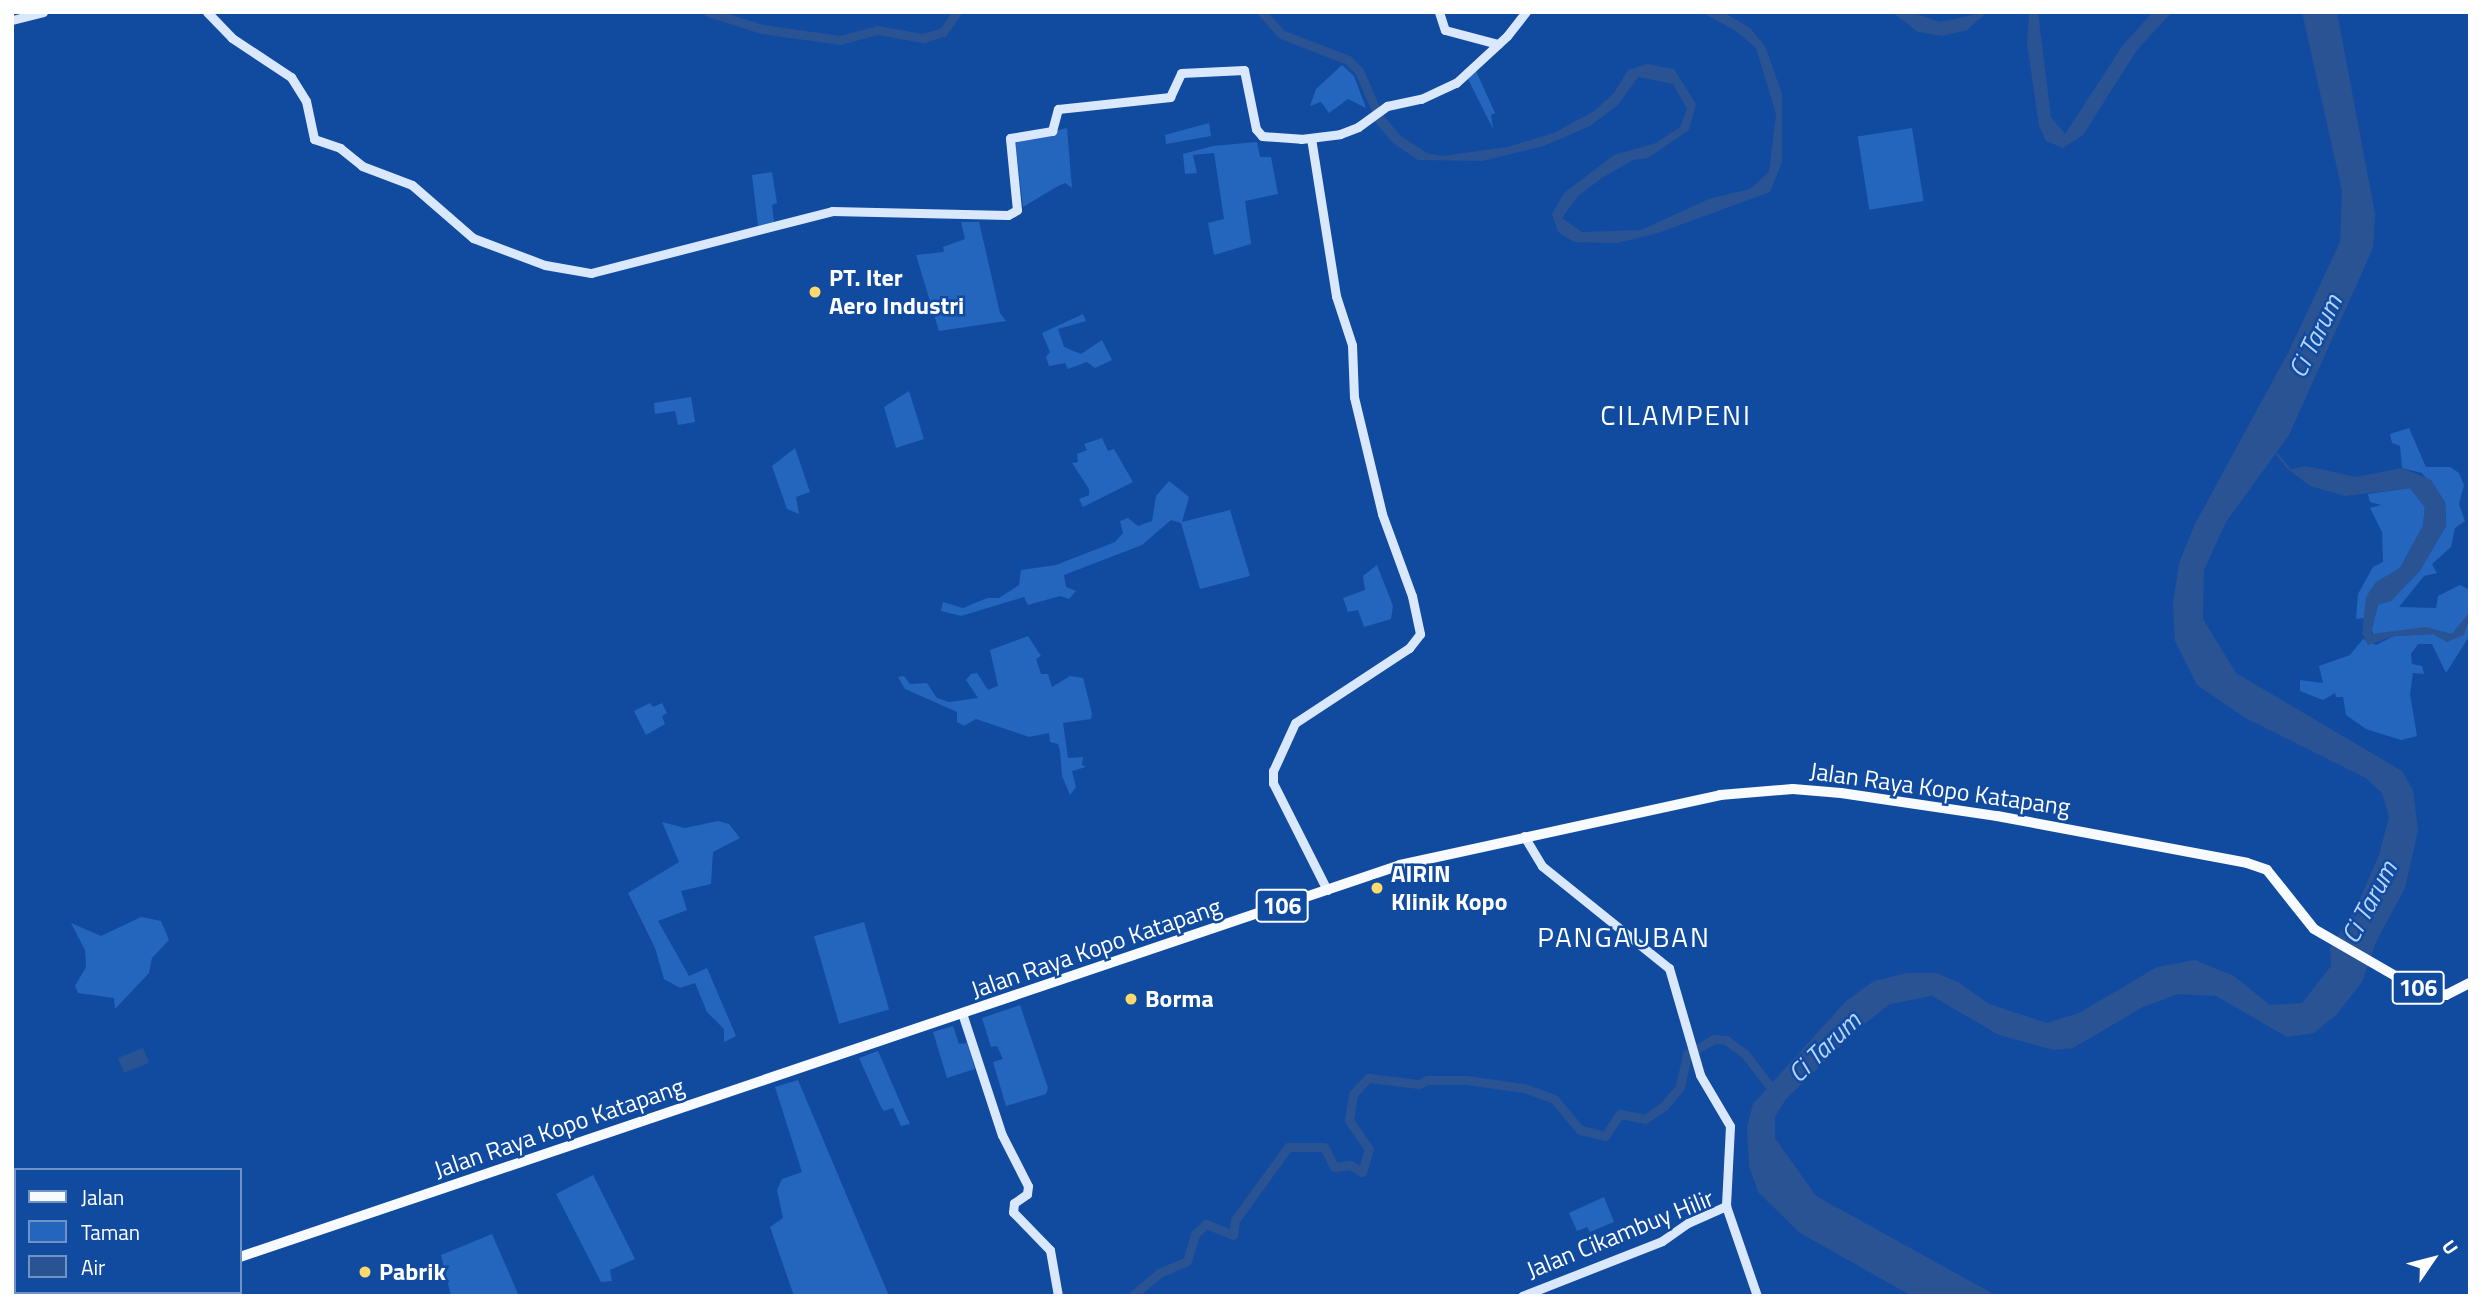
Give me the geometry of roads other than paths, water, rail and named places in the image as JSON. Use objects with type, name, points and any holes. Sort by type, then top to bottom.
[{"type":"main road","name":"Jalan Raya Kopo Katapang","points":[[242,1256],[963,1016],[1400,865],[1720,795],[1793,789],[1841,793],[1997,816],[2247,863],[2267,870],[2301,917],[2329,938],[2369,960],[2433,994],[2454,993],[2470,983]]},
{"type":"street","points":[[12,20],[43,12]]},
{"type":"street","points":[[207,12],[232,38],[291,77],[306,101],[311,136],[318,142],[340,148],[362,166],[412,185],[473,238],[545,265],[580,272],[599,272],[650,254],[703,247],[744,232],[833,211],[1008,215],[1017,204],[1010,138],[1054,130],[1058,109],[1170,97],[1177,75],[1182,73],[1201,75],[1243,69],[1258,134],[1311,138],[1347,131],[1368,120],[1384,107],[1445,90],[1499,44],[1526,12]]},
{"type":"street","points":[[1439,12],[1441,25],[1449,32],[1499,44]]},
{"type":"street","points":[[1311,138],[1336,296],[1353,361],[1354,397],[1380,506],[1412,596],[1420,636],[1382,667],[1294,723],[1273,771],[1273,783],[1327,890]]},
{"type":"street","points":[[1524,836],[1542,866],[1669,968],[1691,1051],[1731,1126],[1726,1206]]},
{"type":"street","points":[[963,1016],[1002,1135],[1028,1186],[1027,1194],[1014,1203],[1013,1212],[1050,1250],[1058,1296]]},
{"type":"street","name":"Jalan Cikambuy Hilir","points":[[1521,1296],[1662,1241],[1688,1223],[1726,1206],[1757,1296]]},
{"type":"water","points":[[1701,12],[1723,12],[1750,28],[1765,46],[1782,94],[1782,162],[1770,192],[1658,233],[1617,243],[1574,242],[1558,232],[1552,214],[1564,193],[1614,155],[1656,143],[1680,127],[1687,109],[1673,84],[1638,77],[1618,105],[1590,126],[1544,146],[1482,161],[1418,160],[1393,143],[1372,119],[1381,113],[1401,136],[1427,153],[1442,156],[1507,147],[1554,133],[1594,111],[1614,93],[1628,70],[1647,64],[1674,69],[1696,104],[1689,130],[1648,158],[1633,160],[1602,178],[1578,196],[1562,218],[1582,232],[1641,230],[1709,199],[1750,189],[1769,172],[1776,114],[1756,48],[1736,31]]},
{"type":"water","points":[[1892,12],[1911,12],[1940,22],[1987,12],[1967,30],[1942,36],[1918,32]]},
{"type":"water","points":[[2029,12],[2038,12],[2051,117],[2065,134],[2123,45],[2153,12],[2172,12],[2137,50],[2083,135],[2063,148],[2046,141],[2039,126],[2027,43]]},
{"type":"water","name":"Ci Tarum","points":[[2302,12],[2337,12],[2375,214],[2373,248],[2289,435],[2226,522],[2204,570],[2203,619],[2236,673],[2402,771],[2413,790],[2418,831],[2405,888],[2376,942],[2362,982],[2337,1014],[2314,1033],[2287,1037],[2216,996],[2178,994],[2143,1007],[2073,1048],[2054,1050],[1999,1035],[1932,996],[1890,1004],[1858,1029],[1786,1099],[1775,1117],[1775,1138],[1816,1196],[1997,1296],[1912,1296],[1800,1233],[1758,1192],[1749,1166],[1747,1127],[1753,1104],[1846,1001],[1874,981],[1907,973],[1936,973],[1958,982],[1989,1004],[2047,1023],[2079,1013],[2157,967],[2195,960],[2234,976],[2270,1005],[2302,1003],[2331,966],[2330,948],[2355,910],[2379,855],[2389,817],[2382,793],[2366,778],[2244,717],[2197,685],[2175,641],[2173,604],[2179,563],[2195,524],[2289,351],[2340,242],[2342,191]]},
{"type":"water","points":[[2306,466],[2356,477],[2402,468],[2431,480],[2445,502],[2446,526],[2419,572],[2391,601],[2378,605],[2371,634],[2426,627],[2452,634],[2470,612],[2464,635],[2447,642],[2434,634],[2394,636],[2368,645],[2362,633],[2366,597],[2376,582],[2400,568],[2423,526],[2425,507],[2410,488],[2345,496],[2310,486],[2289,470]]},
{"type":"water","points":[[143,1048],[149,1063],[124,1073],[118,1058]]},
{"type":"waterway","points":[[708,12],[762,29],[840,40],[877,30],[923,38],[943,32],[957,12]]},
{"type":"waterway","points":[[1262,12],[1281,34],[1348,60],[1359,71],[1380,119]]},
{"type":"waterway","points":[[2277,454],[2289,469]]},
{"type":"waterway","points":[[1132,1296],[1159,1273],[1187,1261],[1195,1234],[1206,1224],[1233,1235],[1235,1220],[1288,1147],[1324,1147],[1334,1167],[1350,1165],[1362,1172],[1369,1149],[1349,1120],[1353,1094],[1368,1078],[1419,1084],[1427,1080],[1466,1080],[1524,1088],[1554,1099],[1580,1130],[1605,1136],[1620,1114],[1645,1119],[1664,1106],[1680,1087],[1687,1054],[1714,1039],[1726,1040],[1745,1054],[1775,1093]]},
{"type":"place","name":"PT. Iter Aero Industri","points":[[815,292]]},
{"type":"place","name":"AIRIN Klinik Kopo","points":[[1377,888]]},
{"type":"place","name":"Borma","points":[[1131,999]]},
{"type":"place","name":"Pabrik","points":[[365,1272]]},
{"type":"district","name":"CILAMPENI","points":[[1676,415]]},
{"type":"district","name":"PANGAUBAN","points":[[1624,937]]}]
